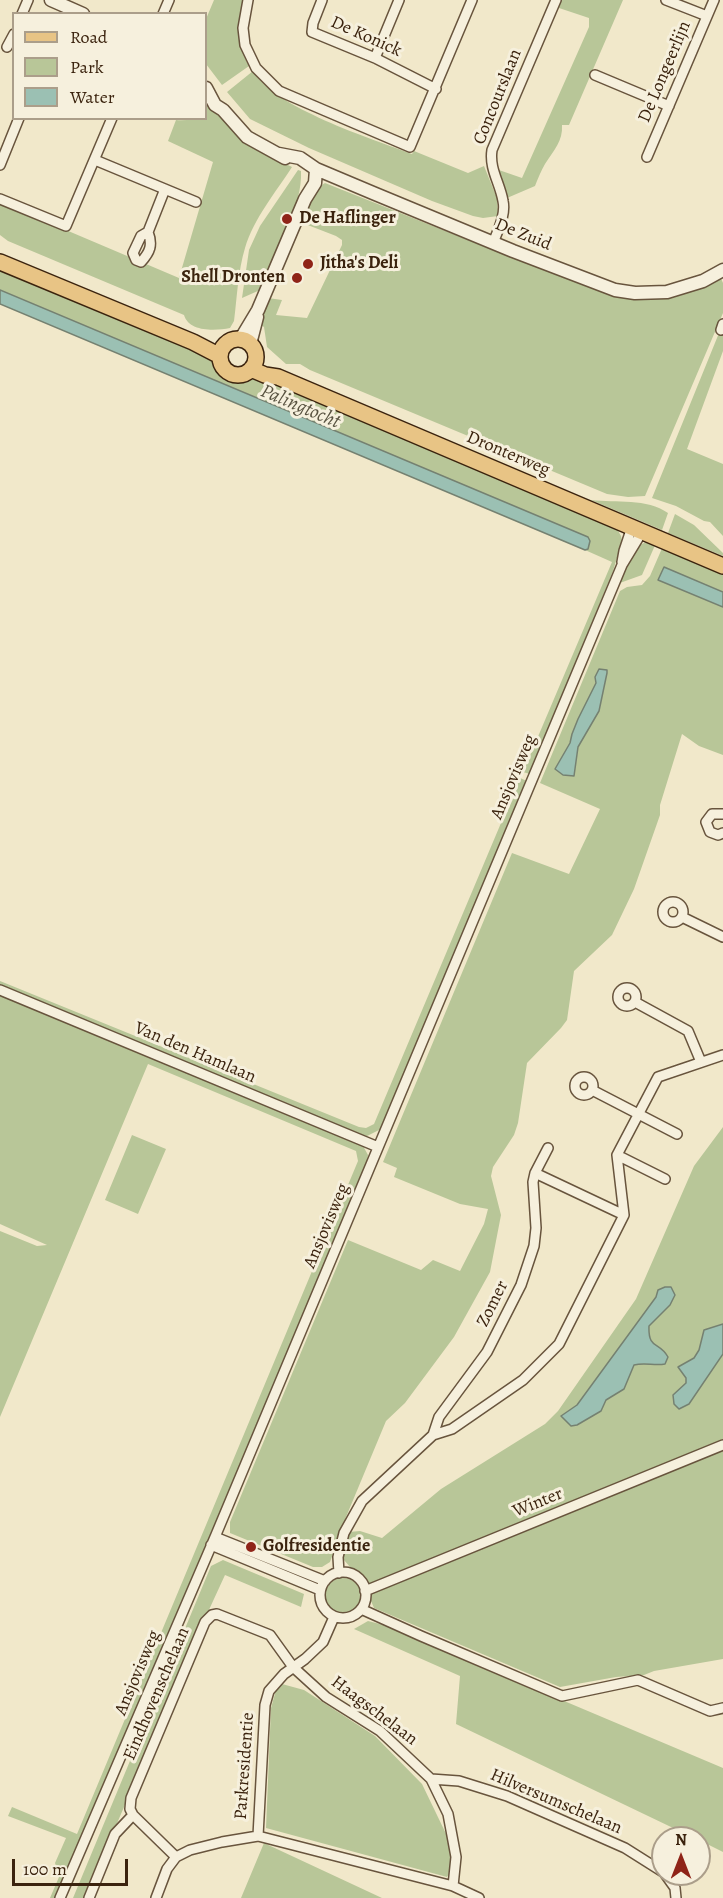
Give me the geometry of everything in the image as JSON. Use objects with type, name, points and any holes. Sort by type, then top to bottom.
[{"type":"main road","points":[[0,262],[193,342],[222,351]]},
{"type":"main road","points":[[231,341],[245,342],[254,351],[253,364],[242,374],[231,373],[222,366],[222,351],[231,341]]},
{"type":"main road","name":"Dronterweg","points":[[253,364],[278,377],[723,566]]},
{"type":"street","points":[[51,0],[78,12]]},
{"type":"street","points":[[248,0],[243,28],[245,45],[256,68],[279,92],[410,147],[472,0]]},
{"type":"street","name":"De Konick","points":[[322,0],[312,32],[375,58],[436,89]]},
{"type":"street","points":[[375,58],[399,0]]},
{"type":"street","name":"Concourslaan","points":[[493,243],[504,210],[490,161],[492,150],[556,0]]},
{"type":"street","points":[[666,0],[707,16]]},
{"type":"street","name":"De Longeerlijn","points":[[646,157],[707,16],[716,0],[723,2]]},
{"type":"street","points":[[595,75],[669,106]]},
{"type":"street","name":"De Zuid","points":[[207,89],[214,105],[223,110],[247,137],[296,165],[316,169],[493,243],[615,290],[635,293],[668,292],[723,272]]},
{"type":"street","points":[[0,165],[18,120]]},
{"type":"street","points":[[0,199],[66,226],[111,120]]},
{"type":"street","points":[[95,160],[196,202]]},
{"type":"street","points":[[245,342],[305,199],[308,181],[316,169]]},
{"type":"street","points":[[148,232],[165,189]]},
{"type":"street","name":"Ansjovisweg","points":[[60,1898],[213,1541],[637,530]]},
{"type":"street","points":[[723,814],[710,815],[706,826],[713,834],[723,833]]},
{"type":"street","points":[[682,917],[723,937]]},
{"type":"street","name":"Van den Hamlaan","points":[[0,990],[378,1147]]},
{"type":"street","points":[[635,1002],[688,1031],[701,1062]]},
{"type":"street","points":[[339,1573],[338,1557],[344,1533],[362,1501],[433,1435],[452,1429],[523,1380],[559,1344],[624,1215],[617,1155],[658,1077],[723,1055]]},
{"type":"street","points":[[592,1090],[677,1134]]},
{"type":"street","name":"Zomer","points":[[433,1435],[439,1417],[487,1352],[521,1285],[534,1246],[536,1228],[533,1182],[548,1148]]},
{"type":"street","points":[[617,1155],[665,1179]]},
{"type":"street","points":[[536,1173],[624,1215]]},
{"type":"street","name":"Winter","points":[[365,1591],[723,1445]]},
{"type":"street","points":[[213,1541],[325,1581]]},
{"type":"street","points":[[213,1541],[320,1590]]},
{"type":"street","points":[[339,1573],[348,1573],[356,1577],[362,1583],[365,1591],[365,1601],[361,1609],[351,1617],[334,1617],[321,1604],[320,1590],[325,1581],[339,1573]]},
{"type":"street","points":[[361,1609],[562,1695],[638,1680],[710,1711],[723,1708]]},
{"type":"street","name":"Eindhovenschelaan","points":[[133,1815],[130,1809],[130,1798],[205,1622],[212,1615],[223,1616],[270,1635],[293,1667]]},
{"type":"street","name":"Parkresidentie","points":[[258,1836],[265,1706],[268,1691],[284,1674],[323,1642],[334,1617]]},
{"type":"street","name":"Haagschelaan","points":[[293,1667],[326,1697],[380,1731],[431,1779],[448,1814],[456,1857],[453,1886]]},
{"type":"street","name":"Hilversumschelaan","points":[[431,1779],[459,1781],[507,1796],[625,1848],[651,1865]]},
{"type":"street","points":[[89,1898],[115,1834],[133,1815],[176,1857]]},
{"type":"street","points":[[156,1898],[167,1869],[176,1857],[190,1850],[258,1836],[453,1886],[479,1898]]},
{"type":"green space","points":[[214,0],[243,0],[239,34],[242,50],[249,66],[222,85],[207,65],[207,17]]},
{"type":"green space","points":[[559,0],[623,0],[569,125],[562,125],[559,141],[535,186],[507,198],[496,169],[522,178],[589,27],[589,18],[556,7]]},
{"type":"green space","points":[[253,71],[264,84],[281,97],[349,131],[412,154],[414,151],[468,173],[484,166],[497,198],[498,216],[483,218],[473,216],[432,201],[309,148],[250,119],[227,92]]},
{"type":"green space","points":[[210,103],[227,125],[246,141],[292,167],[249,237],[241,266],[234,321],[230,328],[210,330],[191,325],[184,315],[8,241],[0,235],[0,202],[179,278],[213,162],[168,141],[176,120],[207,120],[207,105]]},
{"type":"green space","points":[[298,170],[301,171],[298,199],[281,244],[260,290],[242,298],[249,250],[260,226]]},
{"type":"green space","points":[[325,183],[622,298],[679,296],[711,283],[720,276],[723,283],[723,313],[645,496],[628,497],[607,494],[300,364],[286,364],[267,347],[264,327],[258,323],[268,298],[282,300],[276,315],[307,318],[342,245],[342,240],[336,236],[300,222],[314,190]]},
{"type":"green space","points":[[0,269],[215,359],[224,373],[229,376],[260,376],[616,527],[622,541],[613,571],[530,774],[523,772],[612,562],[585,550],[588,548],[588,538],[0,290]]},
{"type":"green space","points":[[719,333],[723,334],[723,351],[687,449],[723,464],[723,536],[710,522],[652,498]]},
{"type":"green space","points":[[591,500],[641,503],[660,508],[668,513],[662,530]]},
{"type":"green space","points":[[675,514],[694,525],[723,553],[723,556],[668,533]]},
{"type":"green space","points":[[651,541],[656,543],[642,575],[617,584],[634,551],[644,543]]},
{"type":"green space","points":[[663,546],[723,571],[723,592],[664,567],[659,579],[723,607],[723,755],[699,746],[682,734],[660,805],[660,815],[634,889],[612,935],[574,971],[567,1020],[527,1063],[518,1123],[514,1135],[493,1167],[491,1176],[501,1215],[490,1272],[454,1337],[405,1403],[386,1421],[330,1562],[322,1567],[313,1567],[230,1533],[230,1522],[348,1240],[421,1270],[433,1260],[460,1271],[484,1224],[488,1209],[460,1204],[394,1177],[397,1168],[383,1162],[512,853],[569,874],[600,809],[540,783],[620,591],[627,587],[642,585],[650,576]],"holes":[[[607,673],[599,711],[578,747],[574,776],[555,769],[570,743],[578,719],[596,683]]]},
{"type":"green space","points":[[520,778],[527,781],[381,1129],[367,1136],[359,1135],[0,987],[0,981],[366,1128],[374,1124]]},
{"type":"green space","points":[[0,993],[362,1144],[368,1155],[367,1163],[59,1898],[50,1898],[59,1877],[55,1863],[66,1838],[8,1816],[12,1807],[77,1834],[358,1161],[356,1151],[148,1064],[0,1417],[0,1231],[37,1246],[47,1245],[0,1224]]},
{"type":"green space","points":[[723,1127],[723,1659],[654,1671],[644,1675],[616,1677],[560,1687],[374,1608],[363,1582],[344,1560],[344,1548],[349,1532],[360,1531],[382,1538],[441,1489],[545,1424],[558,1411],[636,1299],[694,1166]]},
{"type":"green space","points":[[132,1135],[166,1149],[138,1214],[105,1200]]},
{"type":"green space","points":[[223,1560],[304,1594],[301,1607],[225,1575],[85,1898],[73,1898],[211,1566]]},
{"type":"green space","points":[[343,1578],[356,1583],[361,1596],[356,1609],[343,1614],[330,1609],[325,1596],[330,1583]]},
{"type":"green space","points":[[368,1621],[384,1625],[723,1768],[723,1852],[711,1846],[711,1826],[669,1826],[456,1724],[460,1676],[354,1629]]},
{"type":"green space","points":[[282,1684],[304,1690],[375,1736],[422,1784],[449,1840],[451,1872],[447,1877],[266,1828],[271,1708],[276,1690]]},
{"type":"green space","points":[[264,1843],[382,1898],[241,1898]]},
{"type":"water","points":[[0,290],[588,537],[590,541],[588,549],[585,550],[0,304]]},
{"type":"water","points":[[664,567],[723,592],[723,607],[658,580]]},
{"type":"water","points":[[599,669],[607,670],[607,673],[599,711],[578,747],[574,776],[563,775],[555,769],[570,743],[578,719],[596,683],[595,677]]},
{"type":"water","points":[[671,1287],[675,1295],[670,1305],[649,1326],[649,1334],[652,1342],[668,1357],[665,1364],[634,1365],[624,1389],[606,1400],[601,1411],[571,1426],[561,1416],[577,1405],[656,1297],[658,1290]]},
{"type":"water","points":[[723,1324],[723,1354],[689,1404],[679,1409],[674,1404],[673,1395],[686,1383],[686,1378],[678,1367],[694,1358],[699,1350],[704,1330]]},
{"type":"place","name":"De Haflinger","points":[[287,219]]},
{"type":"place","name":"Jitha's Deli","points":[[308,264]]},
{"type":"place","name":"Shell Dronten","points":[[297,278]]},
{"type":"place","name":"Golfresidentie","points":[[251,1547]]},
{"type":"water label","name":"Palingtocht","points":[[300,407]]}]
